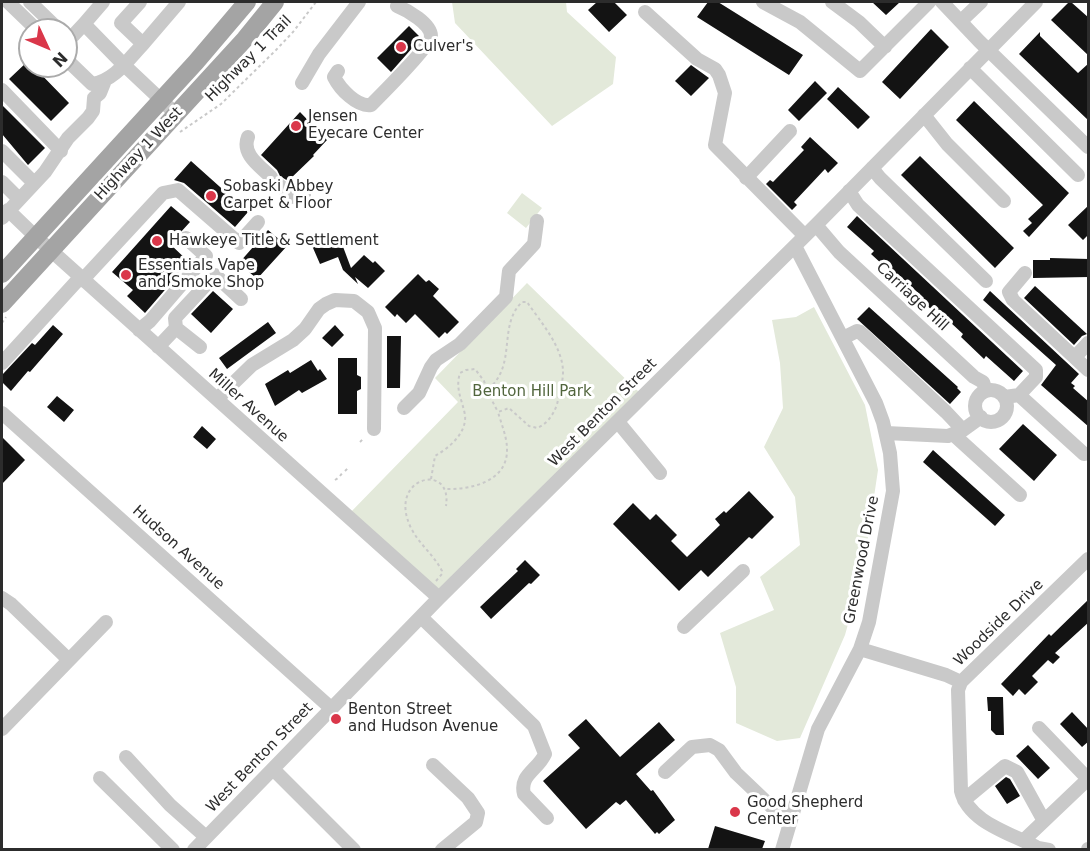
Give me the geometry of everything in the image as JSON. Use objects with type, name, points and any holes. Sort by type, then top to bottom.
[{"type":"main road","name":"Highway 1 West","points":[[2,274],[247,2]]},
{"type":"main road","name":"Highway 1 West","points":[[2,304],[245,39],[274,2]]},
{"type":"street","points":[[8,2],[25,18]]},
{"type":"street","points":[[30,2],[47,18]]},
{"type":"street","points":[[78,30],[103,2]]},
{"type":"street","points":[[140,2],[121,23],[142,44]]},
{"type":"street","points":[[5,214],[61,151],[68,138],[88,118],[93,111],[94,98],[100,93],[104,83],[124,65],[179,2]]},
{"type":"street","points":[[302,83],[319,54],[359,2]]},
{"type":"street","points":[[764,2],[800,22],[835,49],[856,70],[863,69],[929,2]]},
{"type":"street","points":[[832,2],[859,22],[885,47]]},
{"type":"street","points":[[942,2],[988,50],[1089,147]]},
{"type":"street","points":[[961,21],[981,2]]},
{"type":"street","name":"West Benton Street","points":[[194,849],[421,617],[434,594],[618,422],[1036,2]]},
{"type":"street","points":[[338,71],[334,77],[337,82],[358,103],[371,105],[408,66],[430,40],[431,34],[415,16],[397,6]]},
{"type":"street","name":"Greenwood Drive","points":[[645,12],[697,59],[715,69],[719,75],[725,93],[715,145],[800,241],[843,338],[876,403],[890,453],[892,491],[869,622],[860,649],[818,729],[782,849]]},
{"type":"street","points":[[84,24],[176,114]]},
{"type":"street","points":[[970,68],[1078,174]]},
{"type":"street","points":[[78,71],[92,84],[104,83]]},
{"type":"street","points":[[2,90],[61,151]]},
{"type":"street","points":[[924,115],[947,144],[1004,201]]},
{"type":"street","points":[[746,178],[790,131]]},
{"type":"street","points":[[248,137],[245,145],[248,153],[275,181],[294,197],[304,195]]},
{"type":"street","points":[[2,151],[34,183]]},
{"type":"street","points":[[872,168],[986,281]]},
{"type":"street","points":[[2,182],[19,199]]},
{"type":"street","points":[[2,363],[76,282],[87,275],[163,193],[178,190],[239,243],[258,222]]},
{"type":"street","points":[[849,191],[858,205],[1036,370],[1036,377],[1012,396],[1003,417],[994,422],[981,417],[977,412],[976,401],[981,394],[987,391]]},
{"type":"street","name":"Miller Avenue","points":[[5,214],[36,237],[434,594]]},
{"type":"street","points":[[404,408],[419,393],[430,367],[436,360],[460,344],[506,297],[509,271],[534,244],[537,221]]},
{"type":"street","name":"Carriage Hill","points":[[816,225],[839,252],[974,377],[983,382],[987,391],[998,391],[1012,396]]},
{"type":"street","points":[[139,330],[150,321],[206,256],[186,238]]},
{"type":"street","points":[[1025,273],[1009,292],[1013,300],[1089,370]]},
{"type":"street","points":[[200,347],[176,328],[175,318],[215,275],[241,299]]},
{"type":"street","points":[[217,399],[252,365],[293,340],[305,329],[319,309],[335,300],[345,300],[362,305],[375,328],[374,429]]},
{"type":"street","points":[[158,347],[176,328]]},
{"type":"street","points":[[843,338],[857,331],[860,332],[947,413],[958,433],[1020,495]]},
{"type":"street","points":[[1075,357],[1089,343]]},
{"type":"street","points":[[1012,396],[1084,454]]},
{"type":"street","name":"Hudson Avenue","points":[[2,413],[332,709]]},
{"type":"street","points":[[886,433],[958,433],[981,417]]},
{"type":"street","points":[[618,422],[660,473]]},
{"type":"street","name":"Woodside Drive","points":[[964,800],[961,791],[958,690],[961,682],[1089,559]]},
{"type":"street","points":[[684,627],[743,571]]},
{"type":"street","points":[[2,598],[69,660]]},
{"type":"street","points":[[421,617],[534,726],[545,754],[542,761],[525,778],[523,790],[547,818]]},
{"type":"street","points":[[2,729],[106,621]]},
{"type":"street","points":[[860,649],[946,675],[961,682]]},
{"type":"street","points":[[1024,840],[1088,779],[1039,728]]},
{"type":"street","points":[[665,772],[692,747],[710,745],[719,750],[744,780],[778,813],[790,820]]},
{"type":"street","points":[[126,757],[170,805],[206,837]]},
{"type":"street","points":[[433,765],[468,798],[478,813],[476,822],[442,849]]},
{"type":"street","points":[[1044,821],[1017,772],[1005,766],[964,800],[971,812],[978,818],[1038,848],[1049,849]]},
{"type":"street","points":[[273,769],[354,849]]},
{"type":"street","points":[[100,778],[173,849]]},
{"type":"path","name":"Highway 1 Trail","points":[[177,134],[221,104],[287,38],[316,2]]},
{"type":"path","points":[[487,390],[500,377],[506,361],[506,342],[515,309],[522,302],[527,302],[546,326],[563,370],[557,406],[546,422],[537,428],[529,426],[509,408],[498,412]]},
{"type":"path","points":[[431,479],[435,456],[450,446],[464,425],[465,417],[457,388],[460,373],[475,369],[484,381],[498,412],[507,447],[507,458],[498,473],[484,483],[472,488],[444,489]]},
{"type":"path","points":[[360,442],[363,439]]},
{"type":"path","points":[[338,478],[348,468]]},
{"type":"path","points":[[434,594],[442,571],[415,535],[404,510],[405,502],[415,484],[431,479],[439,482],[444,489],[446,506]]},
{"type":"green space","points":[[452,2],[566,2],[567,12],[616,57],[613,84],[552,126],[455,23]]},
{"type":"green space","points":[[522,193],[542,208],[526,228],[507,213]]},
{"type":"green space","name":"Benton Hill Park","points":[[527,283],[639,392],[434,594],[347,516],[458,402],[435,378]]},
{"type":"green space","points":[[814,307],[865,405],[878,470],[863,570],[845,635],[800,738],[777,741],[736,723],[736,687],[720,633],[774,610],[760,577],[800,545],[795,497],[764,447],[783,408],[780,363],[772,320],[796,317]]},
{"type":"building","points":[[597,2],[614,2],[627,15],[609,32],[588,10]]},
{"type":"building","points":[[708,2],[718,2],[803,55],[789,75],[697,17]]},
{"type":"building","points":[[872,2],[900,2],[886,15]]},
{"type":"building","points":[[1069,2],[1089,18],[1089,56],[1051,20]]},
{"type":"building","name":"Culver's","points":[[409,26],[421,38],[391,72],[377,58]]},
{"type":"building","points":[[931,29],[949,47],[900,99],[882,82]]},
{"type":"building","points":[[1040,32],[1040,36],[1078,73],[1089,63],[1089,121],[1019,54]]},
{"type":"building","points":[[691,65],[709,78],[691,96],[675,81]]},
{"type":"building","points":[[18,70],[18,78],[45,78],[69,103],[51,121],[9,79]]},
{"type":"building","points":[[815,81],[827,93],[799,121],[788,110]]},
{"type":"building","points":[[838,87],[870,117],[858,129],[827,99]]},
{"type":"building","points":[[974,101],[1069,193],[1029,237],[1023,231],[1032,223],[1028,219],[1043,205],[956,120]]},
{"type":"building","points":[[2,105],[45,148],[28,165],[2,134]]},
{"type":"building","points":[[300,112],[327,140],[288,181],[280,176],[277,170],[261,155]]},
{"type":"building","points":[[810,137],[838,163],[828,173],[825,169],[794,202],[797,205],[792,210],[766,184],[770,180],[773,182],[804,150],[801,147]]},
{"type":"building","points":[[920,156],[1014,248],[995,268],[901,175]]},
{"type":"building","name":"Sobaski Abbey Carpet & Floor","points":[[191,161],[248,212],[235,227],[184,183],[174,180]]},
{"type":"building","points":[[1089,205],[1089,234],[1083,240],[1068,225]]},
{"type":"building","points":[[171,206],[190,222],[170,244],[189,262],[145,313],[127,296],[133,290],[112,272]]},
{"type":"building","points":[[857,216],[1023,371],[1014,381],[986,356],[984,359],[961,337],[963,334],[937,310],[934,312],[922,301],[924,298],[871,254],[874,251],[847,227]]},
{"type":"building","points":[[268,230],[287,246],[257,279],[239,263]]},
{"type":"building","points":[[336,235],[336,237],[339,236],[351,268],[364,255],[373,263],[375,261],[385,271],[368,288],[355,277],[358,284],[343,270],[338,257],[320,264],[310,241],[323,236],[325,239]]},
{"type":"building","points":[[1050,258],[1089,259],[1089,277],[1033,278],[1033,260],[1050,260]]},
{"type":"building","points":[[418,274],[426,282],[429,280],[439,289],[433,296],[459,322],[447,334],[445,332],[439,338],[415,314],[406,323],[397,314],[395,317],[385,307]]},
{"type":"building","points":[[1035,286],[1087,334],[1074,345],[1024,298]]},
{"type":"building","points":[[213,291],[233,309],[211,333],[191,314]]},
{"type":"building","points":[[990,291],[1079,374],[1071,383],[1075,386],[1073,388],[1089,402],[1089,427],[1041,385],[1056,365],[983,300]]},
{"type":"building","points":[[869,307],[958,387],[961,392],[950,404],[857,319]]},
{"type":"building","points":[[268,322],[276,333],[227,369],[219,358]]},
{"type":"building","points":[[53,325],[63,334],[11,391],[2,382],[2,375],[32,343],[35,345]]},
{"type":"building","points":[[335,325],[344,335],[332,347],[322,338]]},
{"type":"building","points":[[387,336],[401,336],[400,388],[387,388]]},
{"type":"building","points":[[338,358],[357,358],[357,375],[361,377],[361,389],[357,391],[357,414],[338,414]]},
{"type":"building","points":[[311,360],[327,379],[302,393],[299,390],[275,406],[265,384],[288,370],[290,373]]},
{"type":"building","points":[[57,396],[74,410],[64,422],[47,407]]},
{"type":"building","points":[[1023,424],[1057,455],[1034,481],[999,449]]},
{"type":"building","points":[[202,426],[216,439],[207,449],[193,437]]},
{"type":"building","points":[[2,437],[25,460],[2,484]]},
{"type":"building","points":[[933,450],[1005,515],[995,526],[923,462]]},
{"type":"building","points":[[749,491],[774,517],[752,539],[749,537],[708,577],[701,570],[679,591],[613,524],[633,503],[650,520],[656,514],[677,535],[671,541],[687,557],[720,525],[715,519],[724,511],[726,513]]},
{"type":"building","points":[[525,560],[540,575],[491,619],[480,607],[518,571],[516,569]]},
{"type":"building","points":[[1089,599],[1089,622],[1055,653],[1060,657],[1053,664],[1048,660],[1032,676],[1038,682],[1025,695],[1019,689],[1013,696],[1001,684],[1049,634],[1051,636]]},
{"type":"building","points":[[987,697],[1003,697],[1004,735],[996,735],[991,730],[991,711],[988,711]]},
{"type":"building","points":[[1072,712],[1089,730],[1089,741],[1082,747],[1060,724]]},
{"type":"building","points":[[586,719],[620,757],[659,722],[675,740],[636,774],[651,791],[653,790],[675,820],[659,834],[657,832],[655,834],[626,800],[620,805],[616,802],[586,829],[543,781],[580,748],[568,735]]},
{"type":"building","points":[[1028,745],[1050,768],[1038,779],[1016,756]]},
{"type":"building","points":[[1006,777],[1010,779],[1020,796],[1007,804],[995,786]]},
{"type":"building","points":[[715,826],[765,841],[762,849],[708,849]]},
{"type":"place","name":"Culver's","points":[[401,47]]},
{"type":"place","name":"Jensen Eyecare Center","points":[[296,126]]},
{"type":"place","name":"Sobaski Abbey Carpet & Floor","points":[[211,196]]},
{"type":"place","name":"Hawkeye Title & Settlement","points":[[157,241]]},
{"type":"place","name":"Essentials Vape and Smoke Shop","points":[[126,275]]},
{"type":"place","name":"Benton Street and Hudson Avenue","points":[[336,719]]},
{"type":"place","name":"Good Shepherd Center","points":[[735,812]]}]
